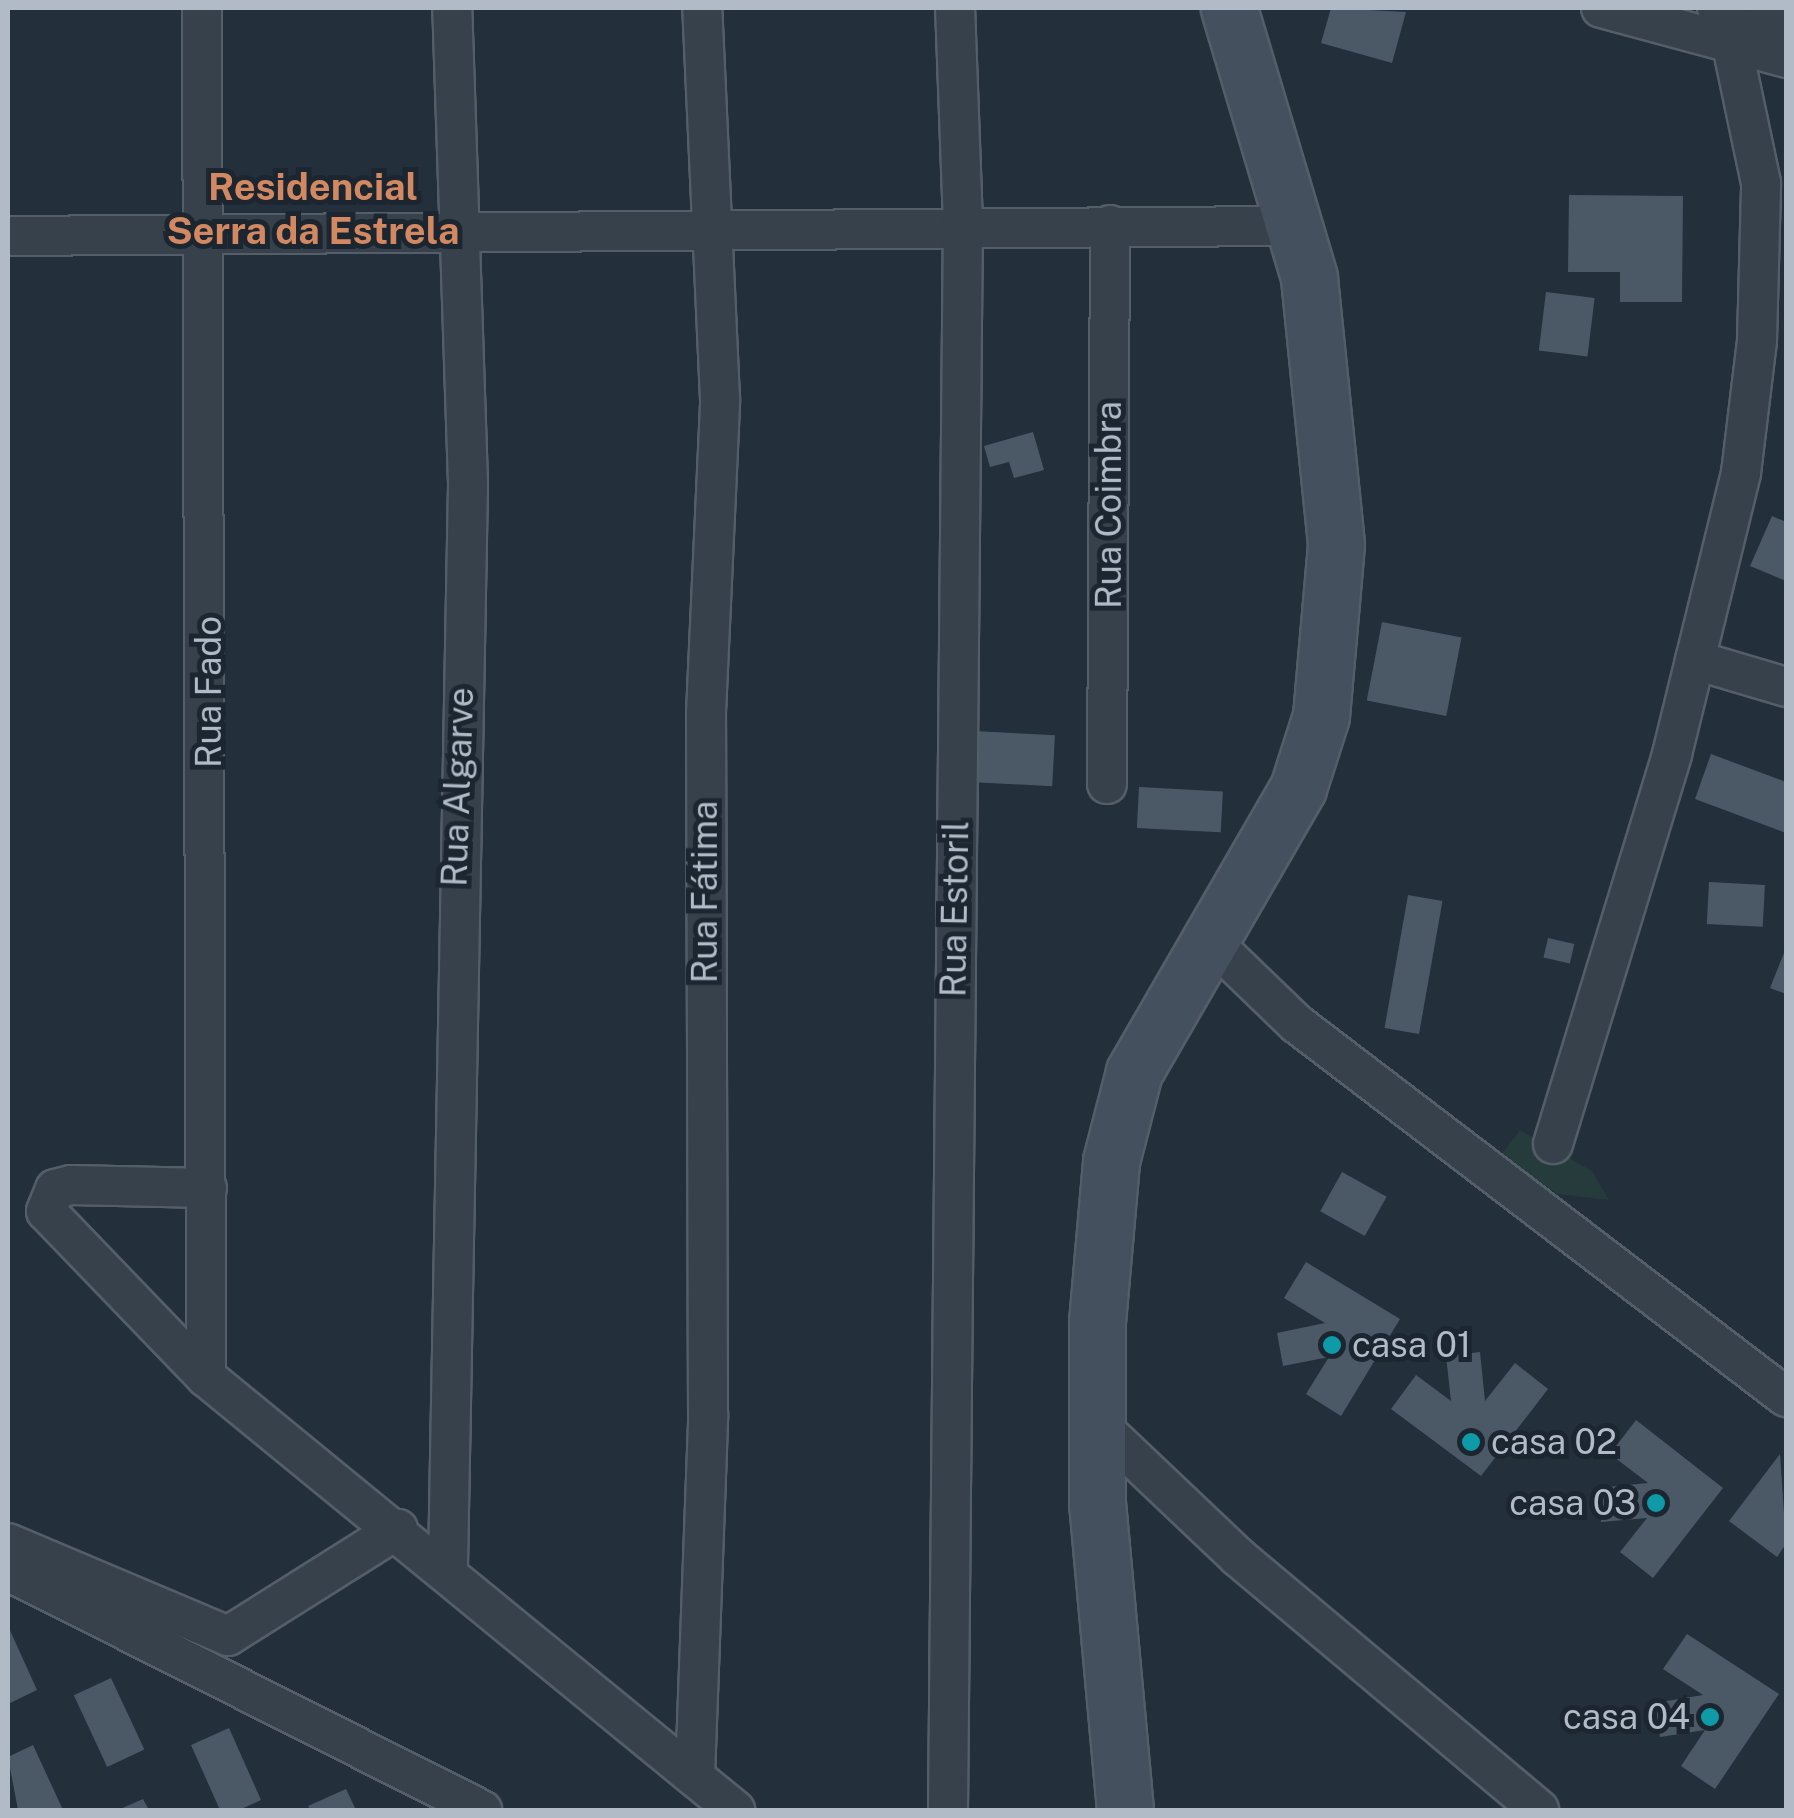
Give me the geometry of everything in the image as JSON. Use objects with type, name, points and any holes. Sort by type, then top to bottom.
[{"type":"main road","points":[[1124,1810],[1102,1600],[1098,1424],[1100,1253],[1120,1113],[1143,1056],[1214,943],[1298,788],[1327,663],[1336,478],[1295,226],[1229,8]]},
{"type":"street","name":"Rua Fado","points":[[202,8],[207,233],[206,1376]]},
{"type":"street","name":"Rua Algarve","points":[[448,1566],[468,483],[452,8]]},
{"type":"street","name":"Rua Fátima","points":[[695,1777],[708,1414],[717,228],[702,8]]},
{"type":"street","name":"Rua Estoril","points":[[948,1810],[963,224],[955,8]]},
{"type":"street","points":[[1601,8],[1726,17],[1786,26]]},
{"type":"street","points":[[1726,17],[1786,58]]},
{"type":"street","points":[[1554,1144],[1695,660],[1741,473],[1757,340],[1761,183],[1726,17]]},
{"type":"street","points":[[8,236],[963,224],[1295,226]]},
{"type":"street","name":"Rua Coimbra","points":[[1108,784],[1110,225]]},
{"type":"street","points":[[1695,660],[1786,686]]},
{"type":"street","points":[[1214,943],[1297,1024],[1786,1397]]},
{"type":"street","points":[[207,1188],[71,1185],[46,1199],[46,1211],[206,1376],[448,1566],[735,1810]]},
{"type":"street","points":[[1098,1424],[1238,1557],[1539,1810]]},
{"type":"street","points":[[8,1543],[228,1636],[398,1529]]},
{"type":"street","points":[[8,1572],[482,1810]]},
{"type":"green space","points":[[1520,1130],[1592,1171],[1609,1200],[1557,1194],[1501,1155]]},
{"type":"building","points":[[1331,8],[1406,12],[1392,63],[1321,43]]},
{"type":"building","points":[[1569,195],[1683,196],[1682,302],[1620,302],[1620,272],[1568,272]]},
{"type":"building","points":[[1546,292],[1595,298],[1587,357],[1539,351]]},
{"type":"building","points":[[1033,432],[1044,470],[1014,478],[1009,462],[990,467],[984,446]]},
{"type":"building","points":[[1772,516],[1786,522],[1786,581],[1750,566]]},
{"type":"building","points":[[1382,622],[1462,637],[1446,716],[1367,701]]},
{"type":"building","points":[[973,731],[1055,735],[1052,786],[970,782]]},
{"type":"building","points":[[1711,754],[1786,782],[1786,833],[1695,799]]},
{"type":"building","points":[[1139,787],[1223,791],[1221,832],[1137,828]]},
{"type":"building","points":[[1709,882],[1765,885],[1763,927],[1707,924]]},
{"type":"building","points":[[1408,895],[1442,901],[1419,1034],[1385,1028]]},
{"type":"building","points":[[1548,938],[1574,944],[1570,964],[1544,957]]},
{"type":"building","points":[[1786,948],[1786,994],[1770,988]]},
{"type":"building","points":[[1342,1172],[1387,1197],[1365,1236],[1320,1211]]},
{"type":"building","name":"casa 01","points":[[1306,1262],[1400,1319],[1341,1416],[1306,1394],[1329,1357],[1283,1366],[1277,1333],[1325,1323],[1284,1298]]},
{"type":"building","name":"casa 02","points":[[1480,1352],[1485,1401],[1515,1363],[1548,1389],[1481,1476],[1391,1409],[1416,1375],[1451,1401],[1446,1356]]},
{"type":"building","name":"casa 03","points":[[1636,1420],[1723,1488],[1653,1578],[1620,1552],[1647,1518],[1601,1522],[1598,1488],[1648,1483],[1610,1454]]},
{"type":"building","points":[[1780,1454],[1786,1544],[1777,1557],[1729,1521]]},
{"type":"building","points":[[8,1626],[37,1690],[8,1704]]},
{"type":"building","name":"casa 04","points":[[1687,1634],[1779,1694],[1715,1789],[1681,1766],[1705,1730],[1660,1737],[1655,1703],[1703,1695],[1663,1669]]},
{"type":"building","points":[[111,1678],[144,1750],[107,1767],[74,1695]]},
{"type":"building","points":[[229,1728],[261,1800],[239,1810],[220,1810],[191,1745]]},
{"type":"building","points":[[33,1745],[63,1810],[18,1810],[8,1757]]},
{"type":"building","points":[[346,1789],[356,1810],[311,1810],[308,1806]]},
{"type":"building","points":[[143,1799],[149,1810],[118,1810]]},
{"type":"place","name":"casa 01","points":[[1332,1345]]},
{"type":"place","name":"casa 02","points":[[1471,1442]]},
{"type":"place","name":"casa 03","points":[[1656,1503]]},
{"type":"place","name":"casa 04","points":[[1710,1717]]},
{"type":"district","name":"Residencial Serra da Estrela","points":[[313,208]]}]
